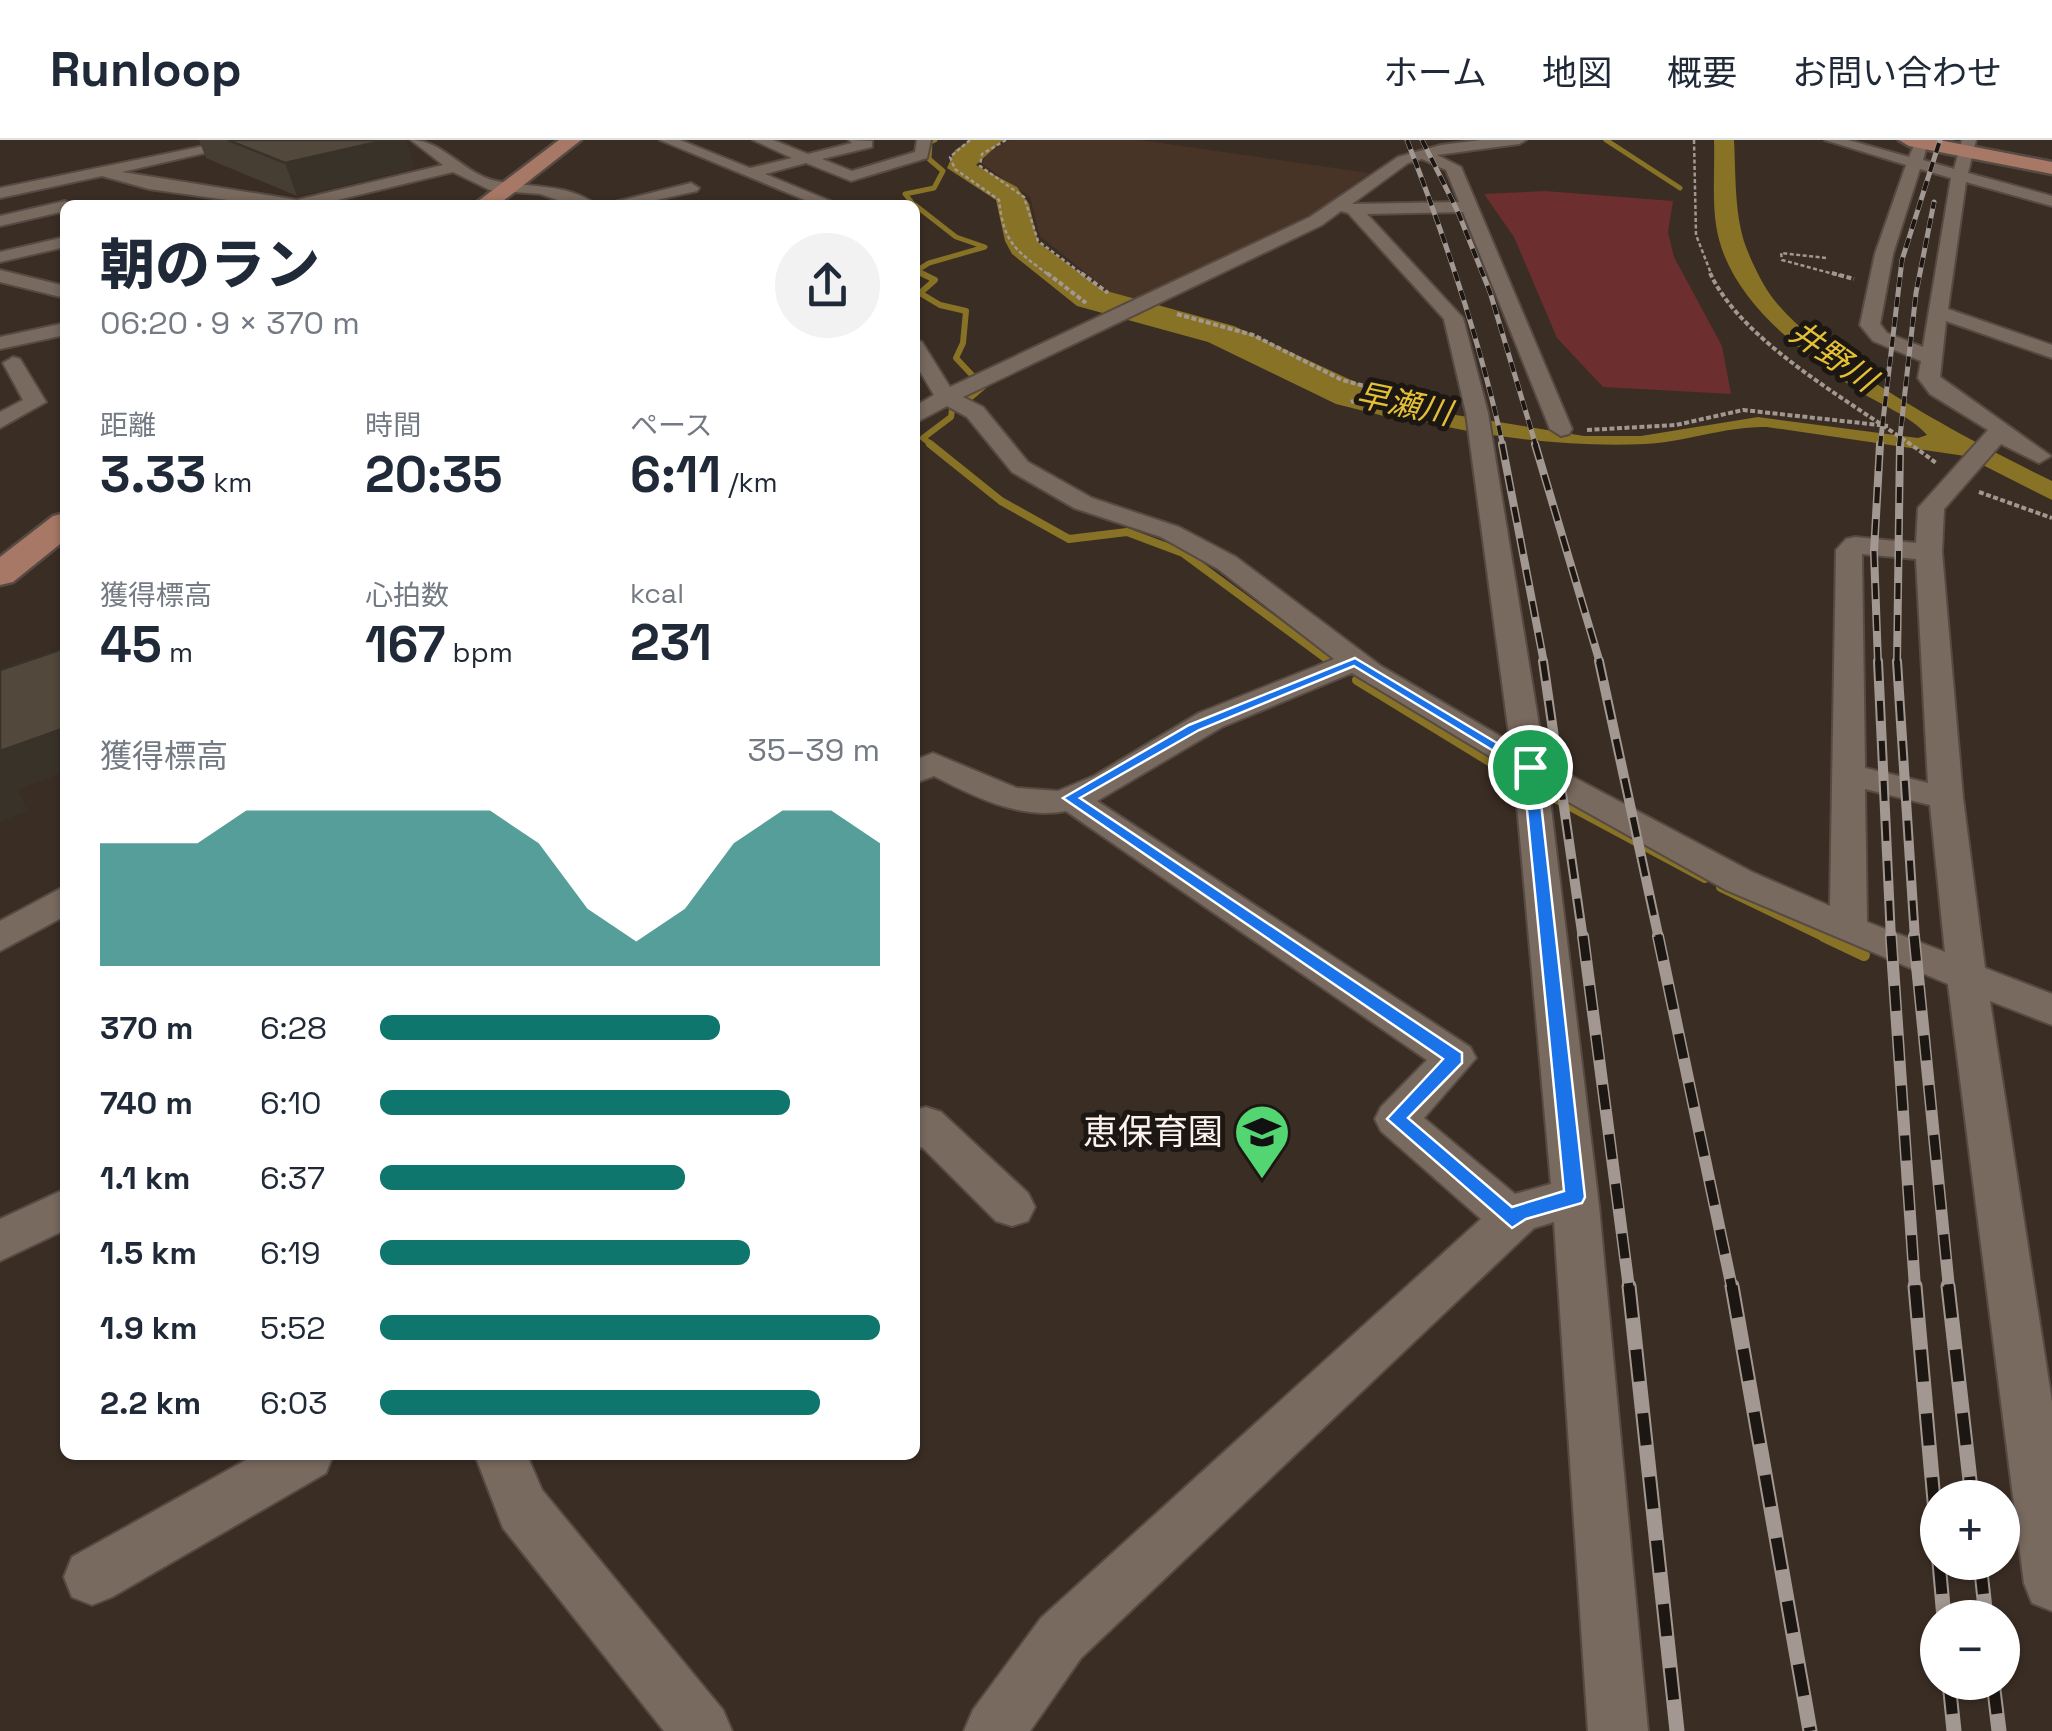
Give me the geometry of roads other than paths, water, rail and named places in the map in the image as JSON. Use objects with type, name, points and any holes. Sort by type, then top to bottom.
[{"type":"main road","points":[[491,200],[571,140]]},
{"type":"main road","points":[[1917,147],[1967,146],[2052,168]]},
{"type":"main road","points":[[0,574],[60,527]]},
{"type":"street","points":[[3,187],[32,187],[254,140]]},
{"type":"street","points":[[418,140],[455,168],[490,186],[561,193],[577,200]]},
{"type":"street","points":[[668,140],[819,200]]},
{"type":"street","points":[[760,140],[851,176],[922,155],[924,140]]},
{"type":"street","points":[[749,173],[867,144],[856,140]]},
{"type":"street","points":[[920,413],[1123,308],[1233,262],[1348,207],[1396,163],[1472,142],[1518,140]]},
{"type":"street","points":[[1832,140],[1917,147],[1960,177],[2052,201]]},
{"type":"street","points":[[1930,357],[1872,330],[1870,324],[1879,286],[1927,199],[1960,177],[1967,146]]},
{"type":"street","points":[[1917,147],[1927,199],[1936,311],[1930,357],[1932,384],[1999,424],[1999,436],[1971,481],[1931,508],[1929,552],[1946,798],[1966,973],[2052,1583]]},
{"type":"street","points":[[1422,154],[1453,167],[1500,298],[1561,429]]},
{"type":"street","points":[[149,168],[207,180],[180,188]]},
{"type":"street","points":[[318,200],[455,168]]},
{"type":"street","points":[[104,172],[256,200]]},
{"type":"street","points":[[344,176],[373,187]]},
{"type":"street","points":[[3,187],[60,202]]},
{"type":"street","points":[[635,200],[691,188]]},
{"type":"street","points":[[1348,207],[1470,207]]},
{"type":"street","points":[[1348,207],[1452,318],[1478,425],[1530,767],[1575,1197],[1618,1731]]},
{"type":"street","points":[[0,221],[60,208]]},
{"type":"street","points":[[0,257],[60,243]]},
{"type":"street","points":[[1233,262],[1255,265],[1280,260]]},
{"type":"street","points":[[0,276],[60,291]]},
{"type":"street","points":[[1431,294],[1460,296]]},
{"type":"street","points":[[1936,311],[2052,352]]},
{"type":"street","points":[[0,343],[60,330]]},
{"type":"street","points":[[920,354],[946,397],[974,412],[1020,467],[1084,503],[1170,532],[1226,563],[1355,662],[1530,767],[1739,881],[2052,1010]]},
{"type":"street","points":[[0,421],[35,402],[14,363]]},
{"type":"street","points":[[1999,436],[2039,456]]},
{"type":"street","points":[[1848,929],[1849,550],[1855,546],[1929,552]]},
{"type":"street","points":[[920,770],[933,763],[998,795],[1030,802],[1070,798],[1194,728],[1355,662]]},
{"type":"street","points":[[1850,775],[1946,798]]},
{"type":"street","points":[[1070,798],[1456,1058],[1396,1119],[1512,1219]]},
{"type":"street","points":[[0,938],[60,901]]},
{"type":"street","points":[[920,1128],[926,1124],[1012,1207]]},
{"type":"street","points":[[994,1731],[1062,1638],[1512,1219],[1520,1212],[1575,1197]]},
{"type":"street","points":[[0,1240],[60,1210]]},
{"type":"street","points":[[92,1577],[298,1460]]},
{"type":"street","points":[[503,1460],[522,1510],[702,1731]]},
{"type":"water","name":"井野川","points":[[1714,140],[1734,140],[1742,234],[1755,268],[1775,301],[1830,352],[1866,377],[1944,425],[2052,481],[2052,500],[1965,456],[1767,427],[1645,444],[1510,437],[1420,421],[1291,379],[1311,375],[1407,407],[1584,436],[1641,436],[1758,417],[1918,438],[1927,435],[1812,358],[1750,299],[1723,252],[1716,225]]},
{"type":"waterway","points":[[910,200],[905,194],[934,188],[943,171],[929,159],[930,142],[935,140]]},
{"type":"waterway","name":"早瀬川","points":[[990,140],[965,156],[961,168],[1011,199],[1024,247],[1090,298],[1221,334],[1350,395],[1396,407]]},
{"type":"waterway","points":[[1606,140],[1680,188]]},
{"type":"waterway","points":[[920,209],[956,237],[985,247],[920,269]]},
{"type":"waterway","points":[[920,273],[926,276]]},
{"type":"waterway","points":[[921,273],[935,280],[920,293],[940,305],[966,311],[963,343],[956,358],[972,375]]},
{"type":"waterway","points":[[970,398],[983,387]]},
{"type":"waterway","points":[[933,446],[923,438],[951,417],[952,410]]},
{"type":"waterway","points":[[930,444],[1001,501],[1069,539],[1127,532],[1183,553],[1332,663]]},
{"type":"waterway","points":[[1329,661],[1333,664]]},
{"type":"waterway","points":[[1357,680],[1509,773],[1705,878]]},
{"type":"waterway","points":[[1721,887],[1829,939]]},
{"type":"waterway","points":[[1824,936],[1864,955]]},
{"type":"railway","points":[[1407,140],[1461,291],[1503,446]]},
{"type":"railway","points":[[1422,140],[1458,212],[1490,292],[1536,446]]},
{"type":"railway","points":[[1880,446],[1902,260],[1940,140]]},
{"type":"railway","points":[[1899,446],[1916,293],[1934,202]]},
{"type":"railway","points":[[1502,444],[1544,663]]},
{"type":"railway","points":[[1535,444],[1600,663]]},
{"type":"railway","points":[[1878,663],[1874,552],[1880,444]]},
{"type":"railway","points":[[1897,661],[1900,444]]},
{"type":"railway","points":[[1543,661],[1583,939]]},
{"type":"railway","points":[[1599,661],[1659,939]]},
{"type":"railway","points":[[1878,661],[1891,939]]},
{"type":"railway","points":[[1897,661],[1915,939]]},
{"type":"railway","points":[[1583,936],[1629,1288]]},
{"type":"railway","points":[[1658,936],[1732,1288]]},
{"type":"railway","points":[[1891,936],[1915,1288]]},
{"type":"railway","points":[[1914,936],[1949,1288]]},
{"type":"railway","points":[[1629,1286],[1677,1731]]},
{"type":"railway","points":[[1732,1286],[1810,1731]]},
{"type":"railway","points":[[1915,1286],[1932,1480]]},
{"type":"railway","points":[[1948,1286],[1970,1480]]},
{"type":"railway","points":[[1941,1580],[1942,1600]]},
{"type":"railway","points":[[1982,1580],[1984,1600]]},
{"type":"railway","points":[[1951,1700],[1954,1731]]},
{"type":"railway","points":[[1995,1700],[1999,1731]]},
{"type":"place","name":"恵保育園","points":[[1262,1181]]}]
